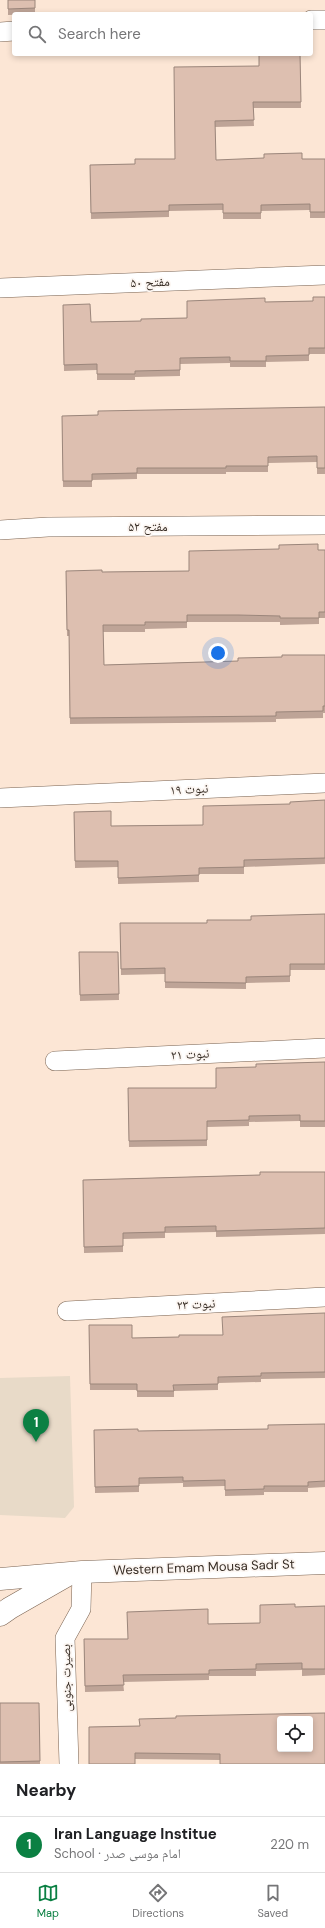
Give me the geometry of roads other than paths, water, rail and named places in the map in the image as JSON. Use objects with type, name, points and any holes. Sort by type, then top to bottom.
[{"type":"street","points":[[313,20],[325,20]]},
{"type":"street","points":[[0,32],[12,31]]},
{"type":"street","name":"مفتح ۵۰","points":[[0,288],[325,275]]},
{"type":"street","name":"مفتح ۵۲","points":[[0,530],[48,527],[297,526],[325,524]]},
{"type":"street","name":"نبوت ۱۹","points":[[0,798],[325,783]]},
{"type":"street","name":"نبوت ۲۱","points":[[55,1061],[325,1048]]},
{"type":"street","name":"نبوت ۲۳","points":[[67,1311],[325,1297]]},
{"type":"street","points":[[0,1563],[77,1572]]},
{"type":"street","name":"Western Emam Mousa Sadr St","points":[[77,1572],[325,1563]]},
{"type":"street","points":[[0,1579],[77,1572]]},
{"type":"street","points":[[0,1615],[10,1608],[77,1572]]},
{"type":"street","name":"بصیرت جنوبی","points":[[68,1764],[65,1638],[81,1609],[77,1572]]},
{"type":"place","name":"Iran Language Institue","points":[[36,1442]]}]
